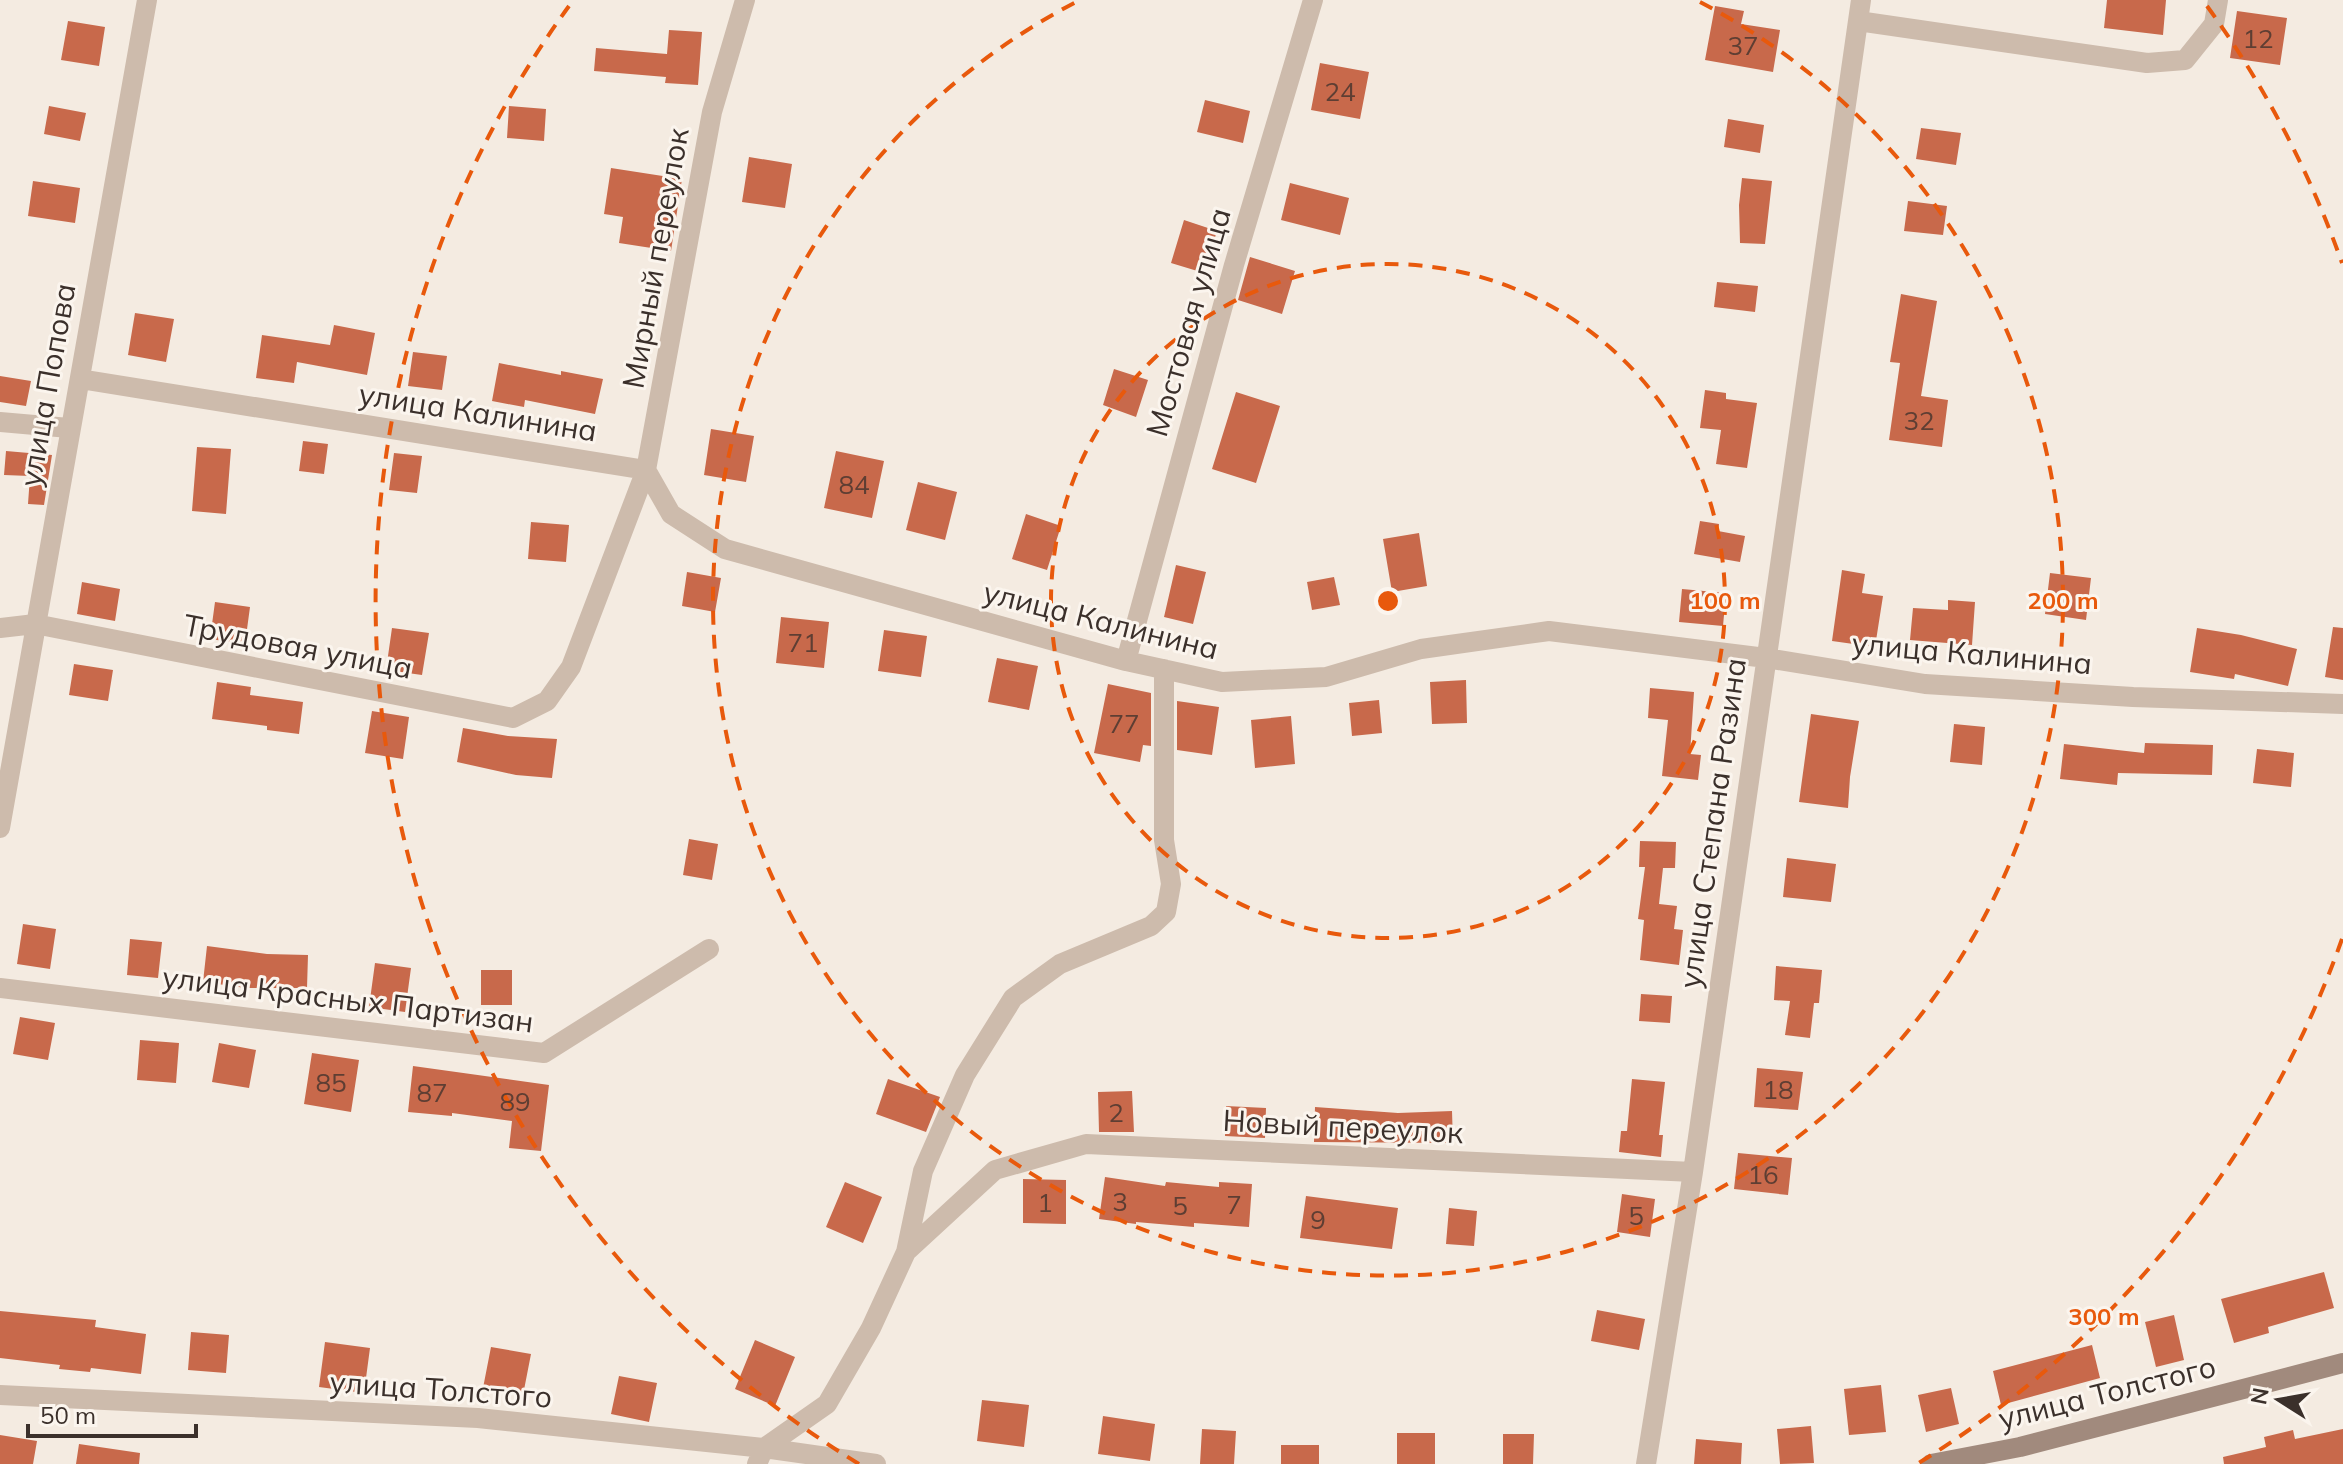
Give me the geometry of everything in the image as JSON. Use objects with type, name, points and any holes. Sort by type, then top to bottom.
[{"type":"main road","name":"улица Толстого","points":[[1931,1464],[2020,1447],[2343,1363]]},
{"type":"street","name":"улица Попова","points":[[0,828],[147,0]]},
{"type":"street","name":"Мирный переулок","points":[[547,701],[571,667],[646,470],[712,112],[745,0]]},
{"type":"street","name":"Мостовая улица","points":[[1126,661],[1234,265],[1313,0]]},
{"type":"street","name":"улица Степана Разина","points":[[1646,1464],[1693,1172],[1861,0]]},
{"type":"street","points":[[1858,21],[2147,63],[2185,60],[2214,24],[2218,0]]},
{"type":"street","name":"улица Калинина","points":[[80,379],[646,470],[671,514],[725,549],[1126,661],[1222,682],[1326,677],[1421,649],[1549,631],[1766,658],[1925,684],[2133,697],[2343,704]]},
{"type":"street","points":[[0,422],[69,428]]},
{"type":"street","name":"Трудовая улица","points":[[0,628],[35,624],[513,718],[547,701]]},
{"type":"street","points":[[760,1456],[827,1404],[871,1328],[906,1252],[923,1171],[965,1075],[1013,998],[1060,964],[1151,926],[1166,912],[1171,884],[1164,840],[1164,669]]},
{"type":"street","name":"улица Красных Партизан","points":[[0,988],[544,1053],[709,949]]},
{"type":"street","name":"Новый переулок","points":[[906,1252],[995,1170],[1086,1144],[1693,1172]]},
{"type":"street","name":"улица Толстого","points":[[0,1395],[478,1418],[760,1456],[876,1464]]},
{"type":"building","points":[[2107,0],[2166,0],[2163,35],[2104,28]]},
{"type":"building","points":[[1715,6],[1744,11],[1741,24],[1780,30],[1773,72],[1705,60]]},
{"type":"building","points":[[2237,11],[2287,18],[2280,65],[2230,58]]},
{"type":"building","points":[[68,21],[105,27],[99,66],[61,60]]},
{"type":"building","points":[[669,30],[702,32],[698,85],[665,83],[666,77],[594,71],[596,48],[667,54]]},
{"type":"building","points":[[1320,63],[1369,72],[1360,119],[1311,110]]},
{"type":"building","points":[[1205,100],[1250,111],[1243,143],[1197,132]]},
{"type":"building","points":[[49,106],[86,113],[80,141],[44,134]]},
{"type":"building","points":[[509,106],[546,109],[544,141],[507,138]]},
{"type":"building","points":[[1728,119],[1764,125],[1760,153],[1724,147]]},
{"type":"building","points":[[1921,128],[1961,133],[1956,165],[1916,159]]},
{"type":"building","points":[[749,157],[792,164],[785,208],[742,202]]},
{"type":"building","points":[[611,168],[682,179],[671,251],[619,243],[623,217],[604,214]]},
{"type":"building","points":[[1742,178],[1772,181],[1765,244],[1740,243]]},
{"type":"building","points":[[33,181],[80,188],[75,223],[28,216]]},
{"type":"building","points":[[1290,183],[1349,198],[1340,235],[1281,220]]},
{"type":"building","points":[[1908,201],[1947,206],[1943,235],[1904,231]]},
{"type":"building","points":[[1184,220],[1217,231],[1204,273],[1171,263]]},
{"type":"building","points":[[1250,257],[1295,271],[1282,314],[1238,300]]},
{"type":"building","points":[[1717,282],[1758,286],[1755,312],[1714,307]]},
{"type":"building","points":[[1901,294],[1937,301],[1921,396],[1948,400],[1942,447],[1889,440],[1900,363],[1890,362]]},
{"type":"building","points":[[135,313],[174,319],[166,362],[128,355]]},
{"type":"building","points":[[334,325],[375,333],[367,375],[297,362],[294,383],[256,378],[262,335],[330,345]]},
{"type":"building","points":[[413,352],[447,356],[442,390],[408,386]]},
{"type":"building","points":[[499,363],[561,375],[561,371],[603,379],[595,414],[525,400],[524,407],[492,401]]},
{"type":"building","points":[[1114,369],[1148,380],[1136,417],[1103,405]]},
{"type":"building","points":[[0,376],[31,381],[26,406],[0,402]]},
{"type":"building","points":[[1705,390],[1726,393],[1726,399],[1757,403],[1747,468],[1716,464],[1721,430],[1700,428]]},
{"type":"building","points":[[1236,392],[1280,406],[1256,483],[1212,469]]},
{"type":"building","points":[[711,429],[754,436],[746,482],[704,475]]},
{"type":"building","points":[[303,441],[328,444],[324,474],[299,471]]},
{"type":"building","points":[[197,447],[231,449],[226,514],[192,511]]},
{"type":"building","points":[[6,451],[52,455],[44,505],[28,504],[30,476],[4,475]]},
{"type":"building","points":[[836,451],[884,461],[872,518],[824,508]]},
{"type":"building","points":[[394,453],[422,456],[417,493],[389,490]]},
{"type":"building","points":[[918,482],[957,492],[945,540],[906,530]]},
{"type":"building","points":[[1026,514],[1061,526],[1047,570],[1012,559]]},
{"type":"building","points":[[1700,521],[1719,524],[1718,531],[1745,536],[1740,562],[1694,554]]},
{"type":"building","points":[[531,522],[569,525],[566,562],[528,559]]},
{"type":"building","points":[[1419,533],[1427,586],[1392,592],[1383,539]]},
{"type":"building","points":[[1176,565],[1206,572],[1193,624],[1164,617]]},
{"type":"building","points":[[1842,570],[1865,574],[1862,593],[1883,596],[1875,647],[1832,641]]},
{"type":"building","points":[[687,572],[721,578],[715,612],[682,606]]},
{"type":"building","points":[[2050,573],[2091,578],[2086,620],[2045,614]]},
{"type":"building","points":[[1334,577],[1340,605],[1312,610],[1307,582]]},
{"type":"building","points":[[82,582],[120,589],[115,621],[77,614]]},
{"type":"building","points":[[1682,589],[1726,593],[1723,626],[1679,622]]},
{"type":"building","points":[[1948,600],[1975,602],[1972,645],[1910,640],[1913,608],[1948,610]]},
{"type":"building","points":[[215,602],[250,607],[245,644],[210,639]]},
{"type":"building","points":[[781,617],[829,622],[824,668],[776,663]]},
{"type":"building","points":[[2333,627],[2343,628],[2343,680],[2325,677]]},
{"type":"building","points":[[392,628],[429,633],[422,675],[386,670]]},
{"type":"building","points":[[2197,628],[2297,649],[2288,686],[2235,674],[2234,679],[2190,672]]},
{"type":"building","points":[[884,630],[927,636],[921,677],[878,671]]},
{"type":"building","points":[[997,658],[1038,666],[1029,710],[988,702]]},
{"type":"building","points":[[74,664],[113,670],[108,701],[69,695]]},
{"type":"building","points":[[1466,680],[1467,723],[1432,724],[1430,682]]},
{"type":"building","points":[[217,682],[251,687],[250,695],[303,702],[299,734],[267,730],[267,726],[212,719]]},
{"type":"building","points":[[1108,684],[1151,693],[1151,746],[1143,745],[1140,762],[1094,753]]},
{"type":"building","points":[[1650,688],[1694,692],[1690,754],[1701,755],[1698,780],[1662,776],[1668,720],[1648,718]]},
{"type":"building","points":[[1379,700],[1382,733],[1352,736],[1349,703]]},
{"type":"building","points":[[1177,701],[1219,707],[1212,755],[1177,750]]},
{"type":"building","points":[[372,711],[409,717],[403,759],[365,753]]},
{"type":"building","points":[[1811,714],[1859,721],[1848,808],[1799,802]]},
{"type":"building","points":[[1291,716],[1295,764],[1255,768],[1251,720]]},
{"type":"building","points":[[1954,724],[1985,727],[1982,765],[1950,762]]},
{"type":"building","points":[[463,728],[508,736],[557,739],[552,778],[516,775],[457,762]]},
{"type":"building","points":[[2145,743],[2213,745],[2212,775],[2118,773],[2117,785],[2060,779],[2064,744],[2144,753]]},
{"type":"building","points":[[2257,749],[2294,753],[2291,787],[2253,783]]},
{"type":"building","points":[[689,839],[718,844],[712,880],[683,875]]},
{"type":"building","points":[[1640,841],[1676,842],[1675,868],[1663,868],[1659,904],[1677,906],[1674,929],[1683,930],[1679,965],[1640,960],[1644,920],[1638,919],[1645,867],[1639,867]]},
{"type":"building","points":[[1787,858],[1836,864],[1831,902],[1783,897]]},
{"type":"building","points":[[23,924],[56,929],[50,969],[17,964]]},
{"type":"building","points":[[130,939],[162,942],[158,978],[127,975]]},
{"type":"building","points":[[207,946],[267,954],[308,955],[307,988],[246,988],[203,982]]},
{"type":"building","points":[[375,963],[411,968],[405,1012],[369,1007]]},
{"type":"building","points":[[1776,966],[1822,970],[1819,1003],[1814,1003],[1810,1038],[1785,1035],[1790,1001],[1774,1000]]},
{"type":"building","points":[[481,970],[512,970],[512,1005],[481,1005]]},
{"type":"building","points":[[1641,994],[1672,996],[1670,1023],[1639,1021]]},
{"type":"building","points":[[20,1017],[55,1023],[48,1060],[13,1054]]},
{"type":"building","points":[[140,1040],[179,1043],[176,1083],[137,1080]]},
{"type":"building","points":[[219,1043],[256,1050],[249,1088],[212,1082]]},
{"type":"building","points":[[312,1053],[359,1060],[351,1112],[304,1104]]},
{"type":"building","points":[[413,1066],[549,1085],[541,1151],[509,1148],[512,1121],[452,1113],[452,1116],[408,1112]]},
{"type":"building","points":[[1757,1068],[1803,1072],[1798,1110],[1754,1107]]},
{"type":"building","points":[[888,1079],[940,1097],[926,1132],[876,1114]]},
{"type":"building","points":[[1632,1079],[1665,1082],[1659,1135],[1663,1135],[1661,1157],[1619,1152],[1621,1131],[1627,1131]]},
{"type":"building","points":[[1132,1091],[1134,1132],[1099,1132],[1098,1092]]},
{"type":"building","points":[[1226,1106],[1266,1108],[1265,1138],[1225,1136]]},
{"type":"building","points":[[1315,1107],[1398,1113],[1452,1111],[1453,1143],[1314,1142]]},
{"type":"building","points":[[1738,1153],[1792,1158],[1788,1195],[1734,1189]]},
{"type":"building","points":[[1105,1177],[1165,1186],[1166,1182],[1219,1187],[1219,1182],[1252,1184],[1249,1227],[1194,1223],[1194,1227],[1136,1224],[1099,1219]]},
{"type":"building","points":[[1023,1179],[1066,1180],[1066,1224],[1023,1223]]},
{"type":"building","points":[[845,1182],[882,1197],[863,1243],[826,1227]]},
{"type":"building","points":[[1622,1194],[1655,1199],[1650,1237],[1617,1232]]},
{"type":"building","points":[[1306,1196],[1398,1208],[1392,1249],[1300,1238]]},
{"type":"building","points":[[1449,1208],[1477,1211],[1474,1246],[1446,1244]]},
{"type":"building","points":[[2324,1272],[2334,1308],[2268,1327],[2269,1333],[2234,1343],[2221,1299]]},
{"type":"building","points":[[1597,1310],[1645,1319],[1639,1350],[1591,1341]]},
{"type":"building","points":[[0,1311],[96,1320],[95,1327],[146,1334],[141,1374],[91,1368],[90,1372],[59,1369],[60,1365],[0,1358]]},
{"type":"building","points":[[2174,1315],[2184,1360],[2156,1367],[2145,1322]]},
{"type":"building","points":[[191,1332],[229,1335],[226,1373],[188,1370]]},
{"type":"building","points":[[755,1340],[795,1357],[775,1406],[735,1389]]},
{"type":"building","points":[[325,1342],[370,1348],[364,1393],[319,1387]]},
{"type":"building","points":[[2092,1345],[2100,1378],[2001,1405],[1993,1371]]},
{"type":"building","points":[[491,1347],[531,1354],[523,1395],[483,1388]]},
{"type":"building","points":[[619,1376],[657,1383],[649,1422],[611,1414]]},
{"type":"building","points":[[1881,1385],[1886,1432],[1849,1435],[1844,1389]]},
{"type":"building","points":[[1951,1388],[1959,1424],[1926,1432],[1918,1395]]},
{"type":"building","points":[[982,1400],[1029,1405],[1024,1447],[977,1441]]},
{"type":"building","points":[[1103,1416],[1155,1424],[1150,1461],[1098,1454]]},
{"type":"building","points":[[1811,1426],[1814,1463],[1780,1464],[1777,1429]]},
{"type":"building","points":[[1202,1429],[1236,1431],[1234,1464],[1200,1464]]},
{"type":"building","points":[[2343,1429],[2343,1464],[2224,1464],[2223,1457],[2266,1447],[2264,1437],[2293,1430],[2295,1439]]},
{"type":"building","points":[[1397,1433],[1435,1433],[1435,1464],[1397,1464]]},
{"type":"building","points":[[1503,1434],[1534,1434],[1533,1464],[1503,1464]]},
{"type":"building","points":[[0,1435],[37,1441],[33,1464],[0,1464]]},
{"type":"building","points":[[1696,1439],[1742,1443],[1741,1464],[1694,1464]]},
{"type":"building","points":[[79,1444],[140,1453],[139,1464],[76,1464]]},
{"type":"building","points":[[1281,1445],[1319,1445],[1319,1464],[1281,1464]]}]
